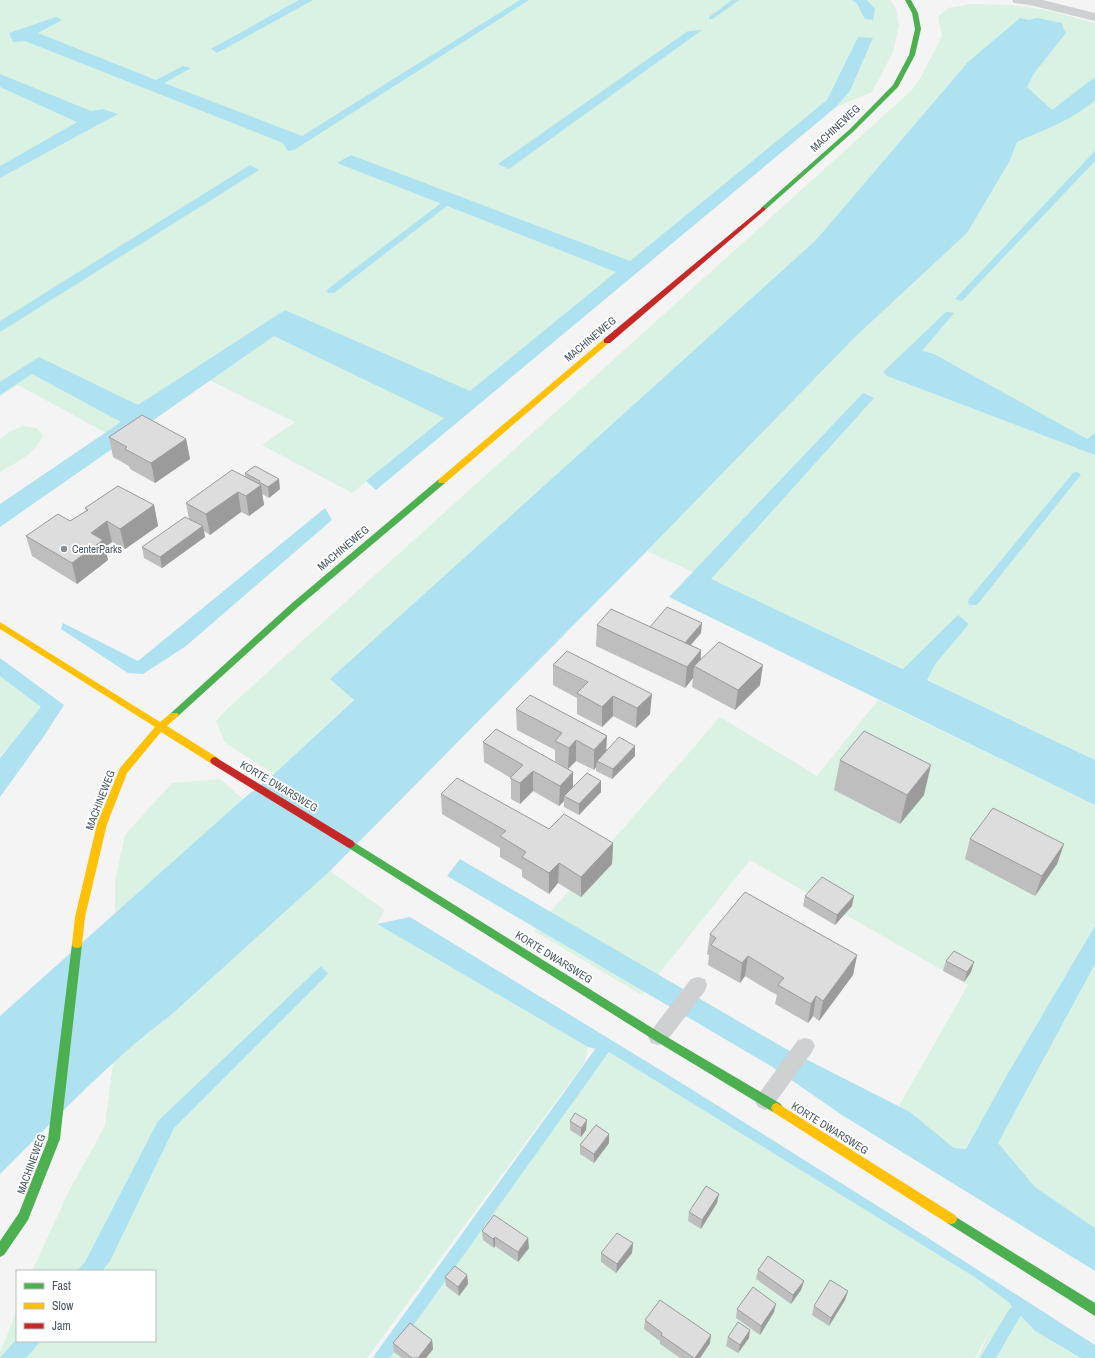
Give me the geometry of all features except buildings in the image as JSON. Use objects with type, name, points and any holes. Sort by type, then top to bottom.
[{"type":"street","name":"MACHINEWEG","points":[[0,1251],[24,1216],[54,1139],[80,918],[102,824],[123,771],[160,727],[294,606],[757,214],[852,130],[896,86],[912,55],[918,29],[914,13],[908,0]]},
{"type":"street","points":[[1019,0],[1030,1],[1095,18]]},
{"type":"street","name":"KORTE DWARSWEG","points":[[0,625],[235,774],[358,848],[658,1037],[765,1101],[1095,1310]]},
{"type":"lane","points":[[658,1037],[698,985]]},
{"type":"lane","points":[[765,1101],[805,1046]]},
{"type":"green space","points":[[0,0],[854,0],[865,19],[873,20],[875,9],[867,0],[890,0],[896,9],[899,25],[893,52],[872,92],[836,107],[850,91],[873,39],[866,38],[861,53],[842,84],[809,118],[631,268],[352,493],[262,445],[295,422],[197,374],[110,435],[18,385],[0,396],[0,178],[118,114],[77,122],[0,166]]},
{"type":"green space","points":[[971,4],[1012,5],[1046,10],[1095,23],[1095,77],[1056,108],[1095,85],[1095,443],[883,372],[887,376],[1095,455],[1095,760],[914,673],[647,551],[854,338],[967,233],[1027,87],[1035,72],[1066,33],[1055,24],[1044,20],[1034,19],[1029,20],[968,62],[816,240],[330,679],[354,699],[274,774],[225,743],[216,721],[227,709],[912,90],[921,77],[942,36],[938,17],[948,8]]},
{"type":"green space","points":[[23,426],[37,428],[43,435],[40,442],[19,461],[0,472],[0,439],[11,431]]},
{"type":"green space","points":[[0,663],[54,698],[0,756]]},
{"type":"green space","points":[[878,700],[1095,805],[1095,928],[967,1149],[954,1148],[910,1112],[899,1106],[968,985],[750,860],[642,995],[534,931],[720,717],[817,776]]},
{"type":"green space","points":[[220,779],[243,799],[115,914],[115,881],[125,835],[172,783]]},
{"type":"green space","points":[[330,871],[385,910],[377,924],[588,1047],[585,1062],[367,1358],[0,1358],[0,1353],[16,1313],[16,1342],[156,1342],[156,1270],[32,1270],[69,1191],[105,1126],[113,1063],[171,1015]]},
{"type":"green space","points":[[1095,945],[1095,1228],[1035,1187],[997,1143]]},
{"type":"green space","points":[[609,1052],[976,1278],[1007,1301],[1035,1331],[1081,1358],[977,1358],[996,1320],[975,1358],[382,1358]]},
{"type":"water","points":[[299,0],[313,0],[217,53],[211,49]]},
{"type":"water","points":[[520,0],[529,0],[294,150],[288,151],[283,143],[25,41],[13,42],[9,33],[56,17],[62,20],[38,33],[156,80],[183,66],[191,68],[164,83],[302,136]]},
{"type":"water","points":[[852,0],[867,0],[875,9],[873,20],[865,19],[857,4]]},
{"type":"water","points":[[1020,18],[1029,20],[1037,18],[1062,23],[1066,33],[1035,72],[1027,87],[1052,110],[1095,77],[1095,100],[1068,119],[1017,142],[1009,162],[967,233],[854,338],[647,551],[330,871],[171,1015],[104,1071],[0,1174],[0,1016],[243,799],[274,774],[354,700],[330,679],[816,240],[968,62]]},
{"type":"water","points":[[702,30],[509,169],[498,164],[688,31]]},
{"type":"water","points":[[858,37],[873,38],[850,91],[836,107],[376,490],[366,481],[444,418],[274,336],[0,527],[0,504],[121,422],[32,374],[0,395],[0,382],[39,357],[138,405],[285,310],[470,391],[616,272],[337,163],[351,155],[630,261],[827,100]]},
{"type":"water","points":[[0,74],[91,111],[103,109],[118,114],[0,178],[0,166],[77,122],[0,87]]},
{"type":"water","points":[[1095,151],[1095,161],[962,301],[955,299]]},
{"type":"water","points":[[250,165],[259,170],[0,332],[0,321]]},
{"type":"water","points":[[946,312],[954,313],[922,351],[934,354],[1087,439],[1095,433],[1095,455],[887,376],[883,372]]},
{"type":"water","points":[[863,393],[874,398],[711,579],[903,669],[958,615],[969,624],[936,663],[927,680],[1095,760],[1095,805],[669,597]]},
{"type":"water","points":[[325,508],[332,520],[186,646],[143,674],[128,673],[61,629],[63,623],[138,661]]},
{"type":"water","points":[[0,658],[64,705],[44,736],[0,797],[0,758],[41,707],[0,676]]},
{"type":"water","points":[[460,859],[786,1049],[910,1112],[954,1148],[966,1149],[1007,1075],[1095,926],[1095,964],[998,1143],[1035,1187],[1095,1228],[1095,1271],[842,1115],[771,1066],[447,876]]},
{"type":"water","points":[[410,917],[675,1079],[900,1220],[1095,1345],[1095,1358],[1081,1358],[1035,1331],[1007,1301],[976,1278],[609,1052],[588,1047],[377,924]]},
{"type":"water","points":[[321,966],[328,974],[174,1128],[110,1261],[103,1270],[78,1270],[85,1262],[158,1121]]},
{"type":"water","points":[[16,1340],[16,1342],[40,1342],[26,1358],[0,1358]]},
{"type":"waterway","points":[[711,18],[736,0]]},
{"type":"waterway","points":[[331,291],[448,202]]},
{"type":"waterway","points":[[973,602],[1076,475]]},
{"type":"waterway","points":[[381,1358],[606,1045]]},
{"type":"waterway","points":[[988,1358],[1015,1313]]},
{"type":"traffic: fast","points":[[763,209],[852,130],[896,86],[912,55],[918,29],[915,13],[908,0]]},
{"type":"traffic: fast","points":[[174,715],[294,606],[442,481]]},
{"type":"traffic: fast","points":[[350,844],[658,1037],[777,1108]]},
{"type":"traffic: fast","points":[[0,1251],[24,1216],[54,1139],[77,944]]},
{"type":"traffic: fast","points":[[951,1219],[1095,1310]]},
{"type":"traffic: slow","points":[[442,481],[607,341]]},
{"type":"traffic: slow","points":[[0,625],[215,761]]},
{"type":"traffic: slow","points":[[77,944],[80,917],[102,824],[123,771],[160,727],[174,715]]},
{"type":"traffic: slow","points":[[777,1108],[951,1219]]},
{"type":"traffic: jam","points":[[607,341],[763,209]]},
{"type":"traffic: jam","points":[[215,761],[350,844]]},
{"type":"place","name":"CenterParks","points":[[64,549]]}]
